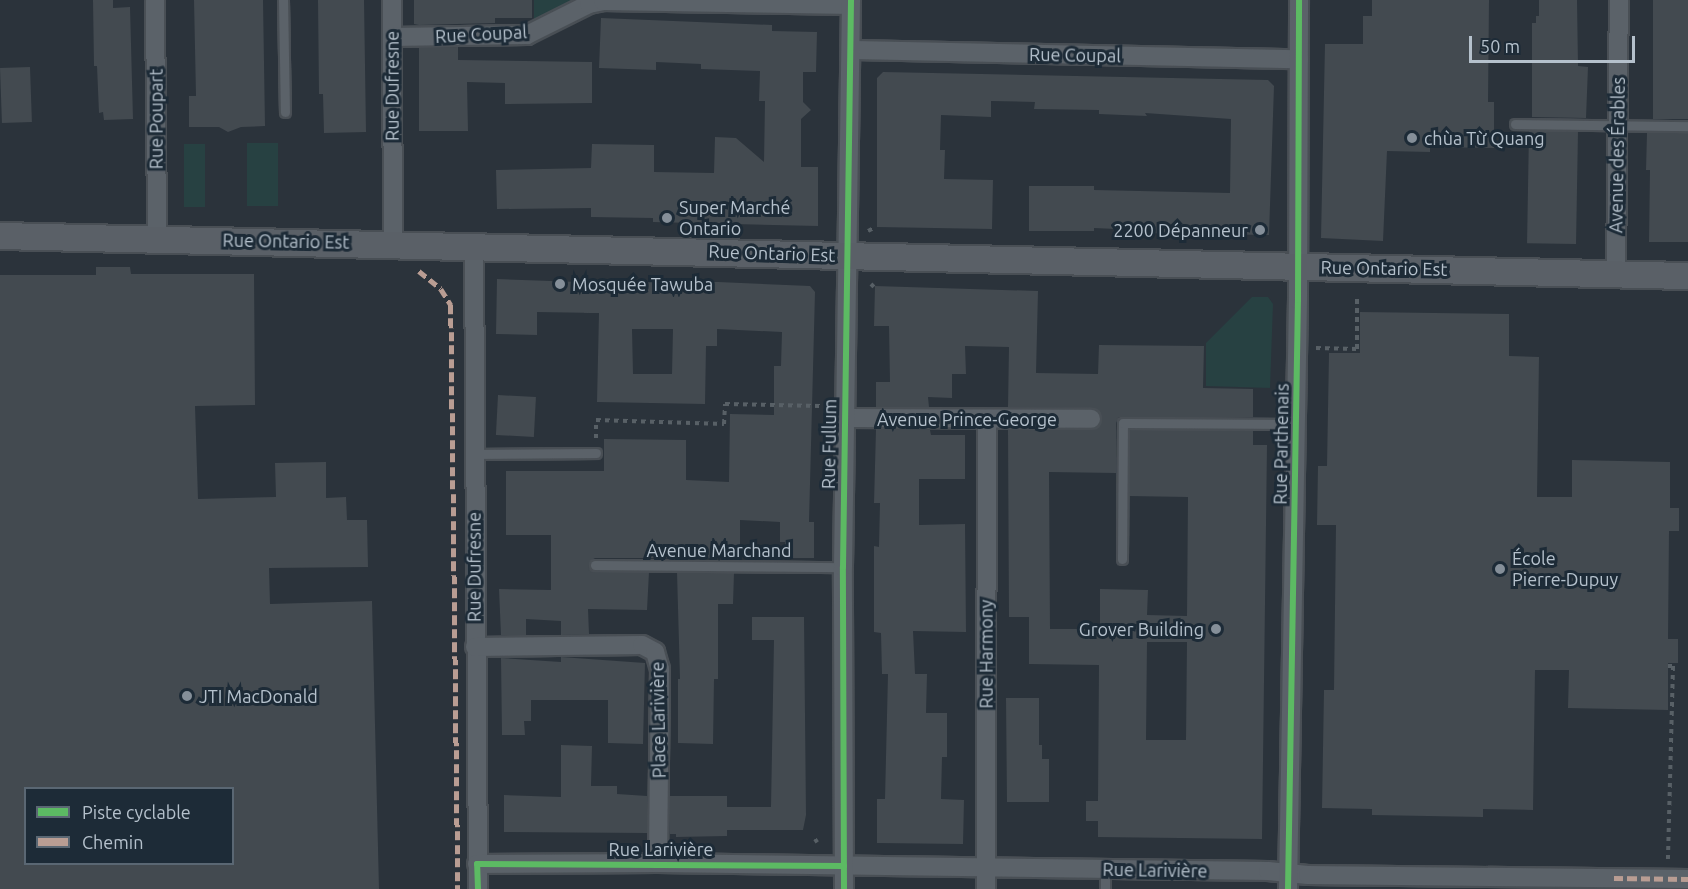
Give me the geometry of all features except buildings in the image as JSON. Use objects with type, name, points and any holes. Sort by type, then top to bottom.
[{"type":"main road","name":"Rue Ontario Est","points":[[0,236],[393,243],[1688,276]]},
{"type":"street","name":"Rue Poupart","points":[[155,0],[157,238]]},
{"type":"street","name":"Rue Dufresne","points":[[392,0],[393,243]]},
{"type":"street","name":"Rue Parthenais","points":[[1288,881],[1298,266],[1299,0]]},
{"type":"street","name":"Avenue des Érables","points":[[1616,274],[1619,0]]},
{"type":"street","name":"Rue Coupal","points":[[392,37],[527,35],[589,4],[603,1],[851,2]]},
{"type":"street","name":"Rue Fullum","points":[[844,889],[844,418],[851,2]]},
{"type":"street","name":"Rue Coupal","points":[[851,50],[1299,59]]},
{"type":"street","name":"Rue Dufresne","points":[[474,246],[478,889]]},
{"type":"street","name":"Avenue Prince-George","points":[[844,418],[1091,419]]},
{"type":"street","name":"Rue Harmony","points":[[986,889],[987,419]]},
{"type":"street","name":"Place Larivière","points":[[475,647],[642,645],[655,652],[660,669],[658,863]]},
{"type":"street","name":"Rue Larivière","points":[[477,864],[658,863],[1105,870],[1288,881],[1688,879]]},
{"type":"lane","points":[[283,0],[285,112]]},
{"type":"lane","points":[[1515,124],[1688,126]]},
{"type":"lane","points":[[1122,559],[1123,423],[1296,424]]},
{"type":"lane","points":[[474,454],[596,453]]},
{"type":"lane","name":"Avenue Marchand","points":[[595,565],[843,567]]},
{"type":"lane","points":[[1105,870],[1105,889]]},
{"type":"path","points":[[868,231],[874,228]]},
{"type":"path","points":[[1313,348],[1357,349],[1357,295]]},
{"type":"path","points":[[596,453],[596,420],[724,424],[725,404],[820,406]]},
{"type":"path","points":[[1668,666],[1673,666],[1668,879]]},
{"type":"green space","points":[[534,0],[599,0],[534,29]]},
{"type":"green space","points":[[247,143],[278,143],[278,206],[247,206]]},
{"type":"green space","points":[[184,144],[205,144],[205,207],[184,207]]},
{"type":"green space","points":[[1252,297],[1268,297],[1273,304],[1270,388],[1206,386],[1206,343]]},
{"type":"marked path","points":[[419,271],[441,289],[451,305],[458,889]]},
{"type":"marked path","points":[[1614,878],[1688,879]]},
{"type":"cycle path","points":[[844,889],[843,567],[851,0]]},
{"type":"cycle path","points":[[1288,889],[1298,300],[1299,0]]},
{"type":"cycle path","points":[[478,889],[477,864],[844,866]]},
{"type":"place","name":"chùa Từ Quang","points":[[1412,138]]},
{"type":"place","name":"Super Marché Ontario","points":[[667,218]]},
{"type":"place","name":"2200 Dépanneur","points":[[1260,230]]},
{"type":"place","name":"Mosquée Tawuba","points":[[560,284]]},
{"type":"place","name":"École Pierre-Dupuy","points":[[1500,569]]},
{"type":"place","name":"Grover Building","points":[[1216,629]]},
{"type":"place","name":"JTI MacDonald","points":[[187,696]]}]
